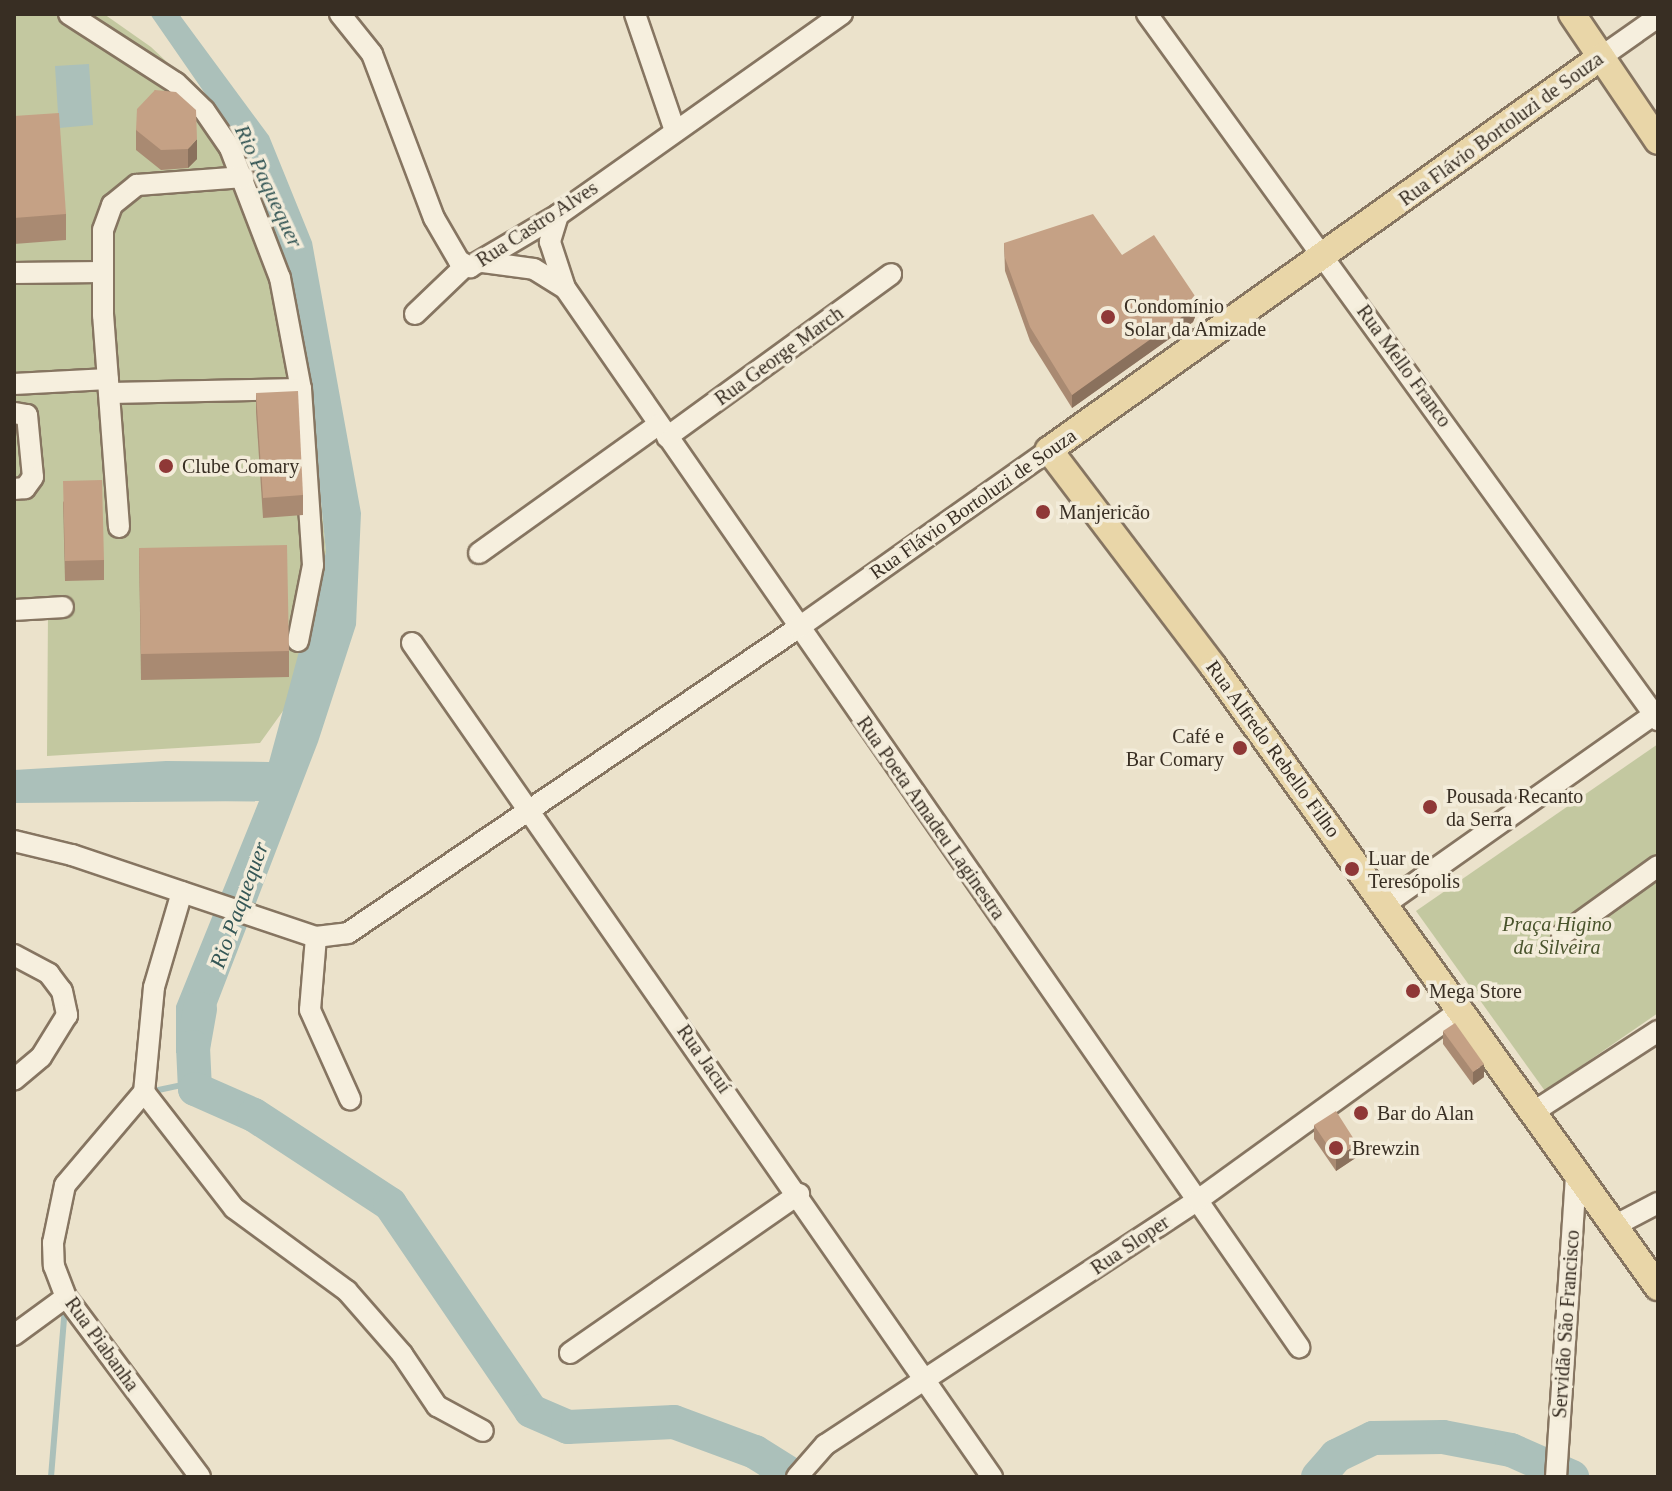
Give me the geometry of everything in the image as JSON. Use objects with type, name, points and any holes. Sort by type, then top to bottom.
[{"type":"main road","points":[[1572,14],[1655,131]]},
{"type":"main road","name":"Rua Flávio Bortoluzi de Souza","points":[[1049,450],[1601,57]]},
{"type":"main road","name":"Rua Alfredo Rebello Filho","points":[[1049,450],[1213,666],[1462,1009],[1658,1287]]},
{"type":"street","points":[[69,14],[176,83],[204,110],[244,177],[280,278],[301,389],[313,565],[298,641]]},
{"type":"street","name":"Rua Castro Alves","points":[[340,14],[372,54],[434,218],[473,264],[558,215],[842,14]]},
{"type":"street","points":[[635,14],[675,131]]},
{"type":"street","name":"Rua Mello Franco","points":[[1147,14],[1657,716]]},
{"type":"street","name":"Rua Flávio Bortoluzi de Souza","points":[[1601,57],[1658,17]]},
{"type":"street","points":[[119,527],[101,272],[103,230],[112,205],[125,191],[192,178],[244,177]]},
{"type":"street","name":"Rua Poeta Amadeu Laginestra","points":[[558,215],[550,242],[565,288],[1299,1347]]},
{"type":"street","points":[[415,314],[473,264]]},
{"type":"street","name":"Rua Poeta Amadeu Laginestra","points":[[473,264],[534,269],[565,288]]},
{"type":"street","points":[[14,273],[101,272]]},
{"type":"street","name":"Rua George March","points":[[479,553],[891,274]]},
{"type":"street","points":[[14,384],[301,389]]},
{"type":"street","points":[[14,413],[27,415],[33,477],[25,488],[14,489]]},
{"type":"street","name":"Rua Flávio Bortoluzi de Souza","points":[[14,841],[72,855],[316,937],[359,928],[530,807],[798,628],[1049,450]]},
{"type":"street","points":[[14,610],[63,607]]},
{"type":"street","name":"Rua Jacuí","points":[[412,643],[530,807],[992,1477]]},
{"type":"street","points":[[1384,905],[1657,716]]},
{"type":"street","points":[[1562,935],[1658,866]]},
{"type":"street","points":[[182,892],[154,987],[144,1092],[234,1208],[347,1291],[402,1354],[437,1406],[483,1431]]},
{"type":"street","points":[[316,937],[310,1010],[350,1099]]},
{"type":"street","points":[[14,955],[49,974],[62,991],[67,1015],[41,1057],[14,1080]]},
{"type":"street","name":"Rua Sloper","points":[[801,1471],[927,1379],[1198,1200],[1462,1009]]},
{"type":"street","points":[[1535,1111],[1658,1031]]},
{"type":"street","name":"Rua Piabanha","points":[[144,1092],[65,1185],[53,1243],[54,1266],[66,1297],[200,1477]]},
{"type":"street","name":"Servidão São Francisco","points":[[1556,1477],[1576,1172]]},
{"type":"street","points":[[570,1353],[799,1194]]},
{"type":"street","points":[[1614,1226],[1658,1203]]},
{"type":"street","points":[[14,1335],[66,1297]]},
{"type":"green space","name":"Clube Comary","points":[[14,14],[104,14],[151,47],[223,115],[242,147],[283,254],[309,380],[326,552],[288,704],[260,743],[47,756],[48,610],[14,611]]},
{"type":"green space","name":"Praça Higino da Silveira","points":[[1658,744],[1658,1013],[1545,1091],[1416,911]]},
{"type":"water","points":[[150,14],[179,14],[269,136],[312,242],[361,513],[356,625],[318,742],[215,1009],[209,1055],[176,1053],[176,1006],[259,801],[14,803],[14,770],[166,761],[269,762],[326,552],[309,380],[283,254],[242,147]]},
{"type":"water","points":[[89,64],[93,125],[59,128],[55,66]]},
{"type":"building","points":[[155,90],[176,92],[196,110],[197,139],[188,149],[161,150],[136,130],[137,109]]},
{"type":"building","points":[[59,113],[66,214],[14,218],[14,116]]},
{"type":"building","name":"Condomínio Solar da Amizade","points":[[1093,214],[1122,255],[1154,235],[1197,299],[1193,309],[1072,395],[1030,327],[1005,258],[1004,243]]},
{"type":"building","points":[[298,391],[303,495],[263,498],[256,393]]},
{"type":"building","points":[[102,480],[104,560],[65,561],[63,481]]},
{"type":"building","points":[[287,545],[289,651],[141,654],[139,548]]},
{"type":"building","points":[[1455,1023],[1484,1064],[1473,1072],[1443,1031]]},
{"type":"building","points":[[1336,1111],[1357,1144],[1336,1158],[1314,1125]]},
{"type":"waterway","name":"Rio Paquequer","points":[[200,1009],[193,1047],[195,1089],[254,1115],[390,1204],[531,1411],[568,1427],[674,1422],[755,1452],[795,1477]]},
{"type":"waterway","points":[[149,1092],[181,1085],[195,1089]]},
{"type":"waterway","points":[[51,1477],[65,1305]]},
{"type":"waterway","name":"Rio Paquequer","points":[[1318,1477],[1336,1456],[1373,1438],[1443,1437],[1511,1450],[1572,1477]]},
{"type":"place","name":"Condomínio Solar da Amizade","points":[[1108,317]]},
{"type":"place","name":"Clube Comary","points":[[166,466]]},
{"type":"place","name":"Manjericão","points":[[1043,512]]},
{"type":"place","name":"Café e Bar Comary","points":[[1240,748]]},
{"type":"place","name":"Pousada Recanto da Serra","points":[[1430,807]]},
{"type":"place","name":"Luar de Teresópolis","points":[[1352,869]]},
{"type":"place","name":"Mega Store","points":[[1413,991]]},
{"type":"place","name":"Bar do Alan","points":[[1361,1113]]},
{"type":"place","name":"Brewzin","points":[[1336,1148]]}]
